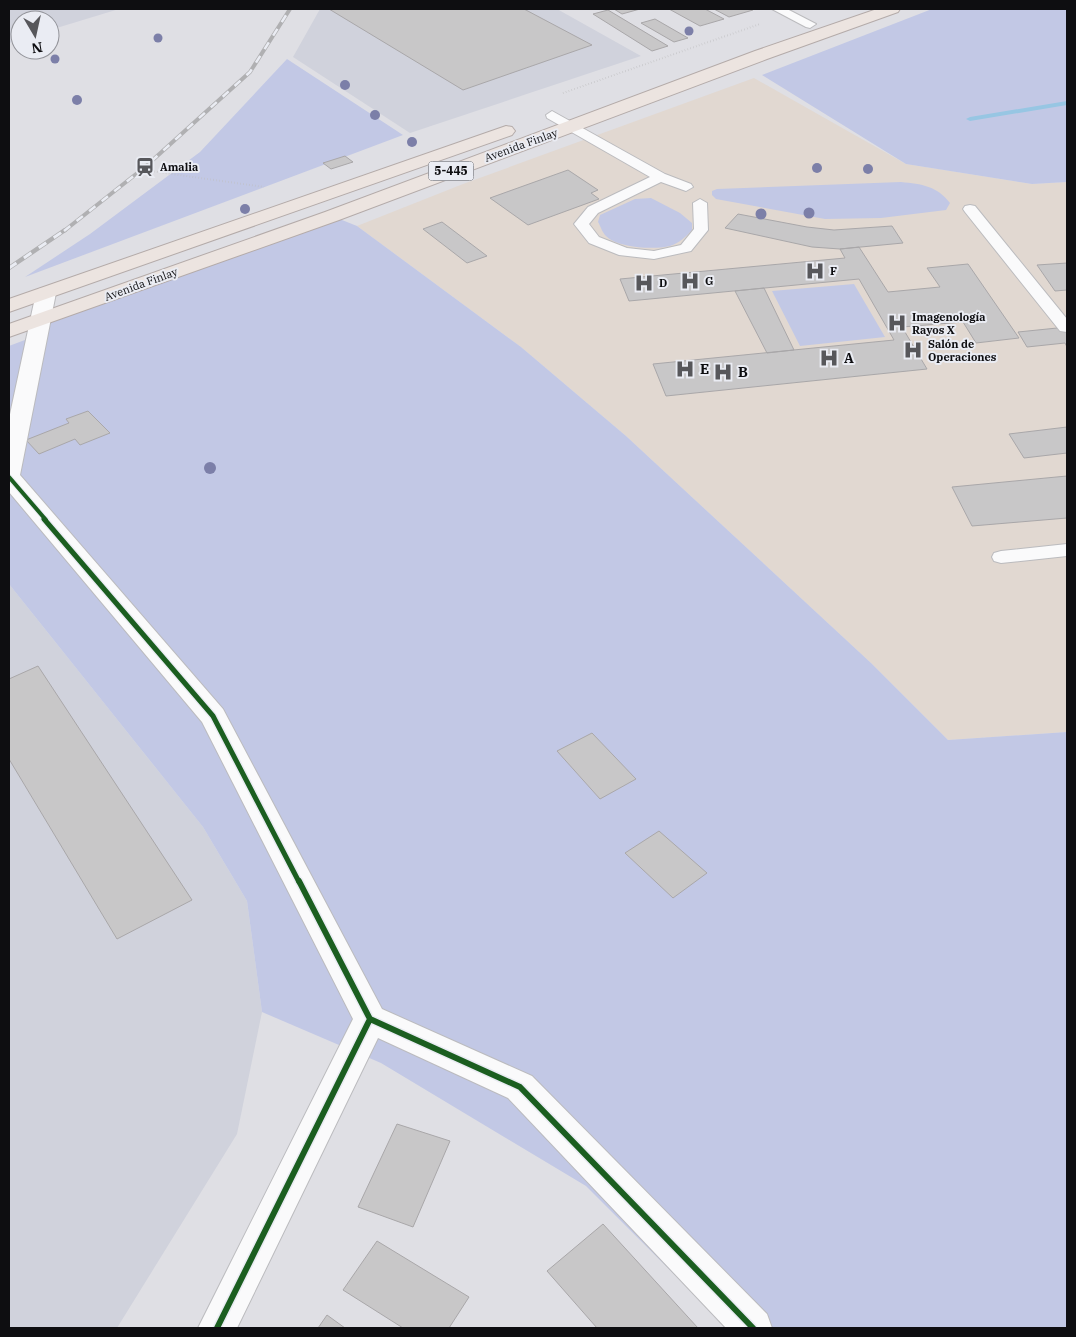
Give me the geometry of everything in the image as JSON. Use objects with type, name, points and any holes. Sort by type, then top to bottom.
[{"type":"highway","name":"Avenida Finlay","points":[[9,306],[854,9]]},
{"type":"highway","name":"Avenida Finlay","points":[[9,331],[332,216],[761,55],[892,9]]},
{"type":"street","points":[[46,294],[9,475],[213,716],[370,1019],[520,1088],[752,1328]]},
{"type":"street","points":[[217,1328],[370,1019]]},
{"type":"lane","points":[[778,9],[810,24]]},
{"type":"lane","points":[[552,114],[660,177],[686,187]]},
{"type":"lane","points":[[660,177],[592,210],[581,224],[594,240],[624,252],[654,255],[686,248],[702,230],[700,202]]},
{"type":"lane","points":[[970,209],[1066,328]]},
{"type":"lane","points":[[1001,557],[1067,550]]},
{"type":"path","points":[[151,171],[269,188]]},
{"type":"shaded area","points":[[9,9],[119,9],[60,27],[60,10],[10,10],[9,43]]},
{"type":"shaded area","points":[[320,9],[557,9],[641,56],[410,133],[293,57]]},
{"type":"shaded area","points":[[932,9],[1067,9],[1067,182],[1032,184],[906,164],[762,75]]},
{"type":"shaded area","points":[[287,59],[403,135],[25,277],[90,234],[200,152]]},
{"type":"shaded area","points":[[754,78],[906,164],[1032,184],[1067,182],[1067,732],[948,740],[871,663],[626,436],[521,347],[357,226],[463,184]]},
{"type":"shaded area","points":[[901,182],[934,189],[950,203],[946,210],[881,218],[825,219],[716,199],[712,195],[712,191],[717,189]]},
{"type":"shaded area","points":[[651,198],[680,213],[692,223],[692,230],[682,240],[670,246],[655,248],[636,247],[619,243],[605,234],[598,222],[600,215],[635,199]]},
{"type":"shaded area","points":[[332,216],[357,226],[521,347],[626,436],[871,663],[948,740],[1067,732],[1067,1328],[728,1328],[586,1186],[381,1063],[262,1012],[247,901],[203,827],[9,584],[9,346],[38,335],[41,320]]},
{"type":"shaded area","points":[[854,284],[885,337],[800,346],[772,291]]},
{"type":"shaded area","points":[[9,584],[203,827],[247,901],[262,1012],[237,1134],[117,1328],[9,1328]]},
{"type":"building","points":[[329,9],[524,9],[592,45],[463,90]]},
{"type":"building","points":[[614,9],[640,9],[622,14]]},
{"type":"building","points":[[669,9],[705,9],[724,19],[700,26]]},
{"type":"building","points":[[714,9],[752,9],[753,10],[729,17]]},
{"type":"building","points":[[608,10],[668,46],[652,51],[593,14]]},
{"type":"building","points":[[655,19],[688,38],[674,42],[641,23]]},
{"type":"building","points":[[345,156],[353,162],[331,169],[323,163]]},
{"type":"building","points":[[568,170],[598,190],[591,193],[599,199],[528,225],[490,198]]},
{"type":"building","points":[[738,214],[834,230],[892,226],[903,243],[840,249],[812,247],[725,228]]},
{"type":"building","points":[[442,222],[487,256],[467,263],[423,229]]},
{"type":"building","points":[[859,247],[888,292],[940,287],[927,268],[968,264],[1019,338],[976,343],[963,322],[902,327],[927,369],[666,396],[653,364],[894,340],[859,279],[629,301],[620,279],[845,258],[840,249]]},
{"type":"building","points":[[1067,263],[1067,290],[1055,291],[1037,265]]},
{"type":"building","points":[[764,288],[794,350],[767,353],[735,291]]},
{"type":"building","points":[[1067,327],[1067,347],[1065,343],[1027,347],[1018,332]]},
{"type":"building","points":[[88,411],[110,433],[80,445],[75,439],[39,454],[26,440],[69,423],[66,419]]},
{"type":"building","points":[[1067,427],[1067,453],[1024,458],[1009,434]]},
{"type":"building","points":[[1067,476],[1067,518],[972,526],[952,487]]},
{"type":"building","points":[[38,666],[192,900],[117,939],[9,759],[9,679]]},
{"type":"building","points":[[592,733],[636,779],[600,799],[557,751]]},
{"type":"building","points":[[659,831],[707,873],[673,898],[625,853]]},
{"type":"building","points":[[397,1124],[450,1141],[413,1227],[358,1207]]},
{"type":"building","points":[[603,1224],[698,1328],[597,1328],[547,1271]]},
{"type":"building","points":[[377,1241],[469,1297],[449,1328],[403,1328],[343,1290]]},
{"type":"building","points":[[327,1315],[345,1328],[318,1328]]},
{"type":"waterway","points":[[970,119],[1067,103]]},
{"type":"railway","points":[[64,231],[145,167],[250,72],[290,9]]},
{"type":"railway","points":[[9,268],[65,230]]},
{"type":"cycle path","points":[[9,477],[213,716],[370,1019],[217,1328]]},
{"type":"cycle path","points":[[370,1019],[520,1087],[753,1328]]},
{"type":"place","name":"Amalia","points":[[145,167]]},
{"type":"place","name":"F","points":[[815,271]]},
{"type":"place","name":"G","points":[[690,281]]},
{"type":"place","name":"D","points":[[644,283]]},
{"type":"place","name":"Imagenología Rayos X","points":[[897,323]]},
{"type":"place","name":"Salón de Operaciones","points":[[913,350]]},
{"type":"place","name":"A","points":[[829,358]]},
{"type":"place","name":"E","points":[[685,369]]},
{"type":"place","name":"B","points":[[723,372]]}]
